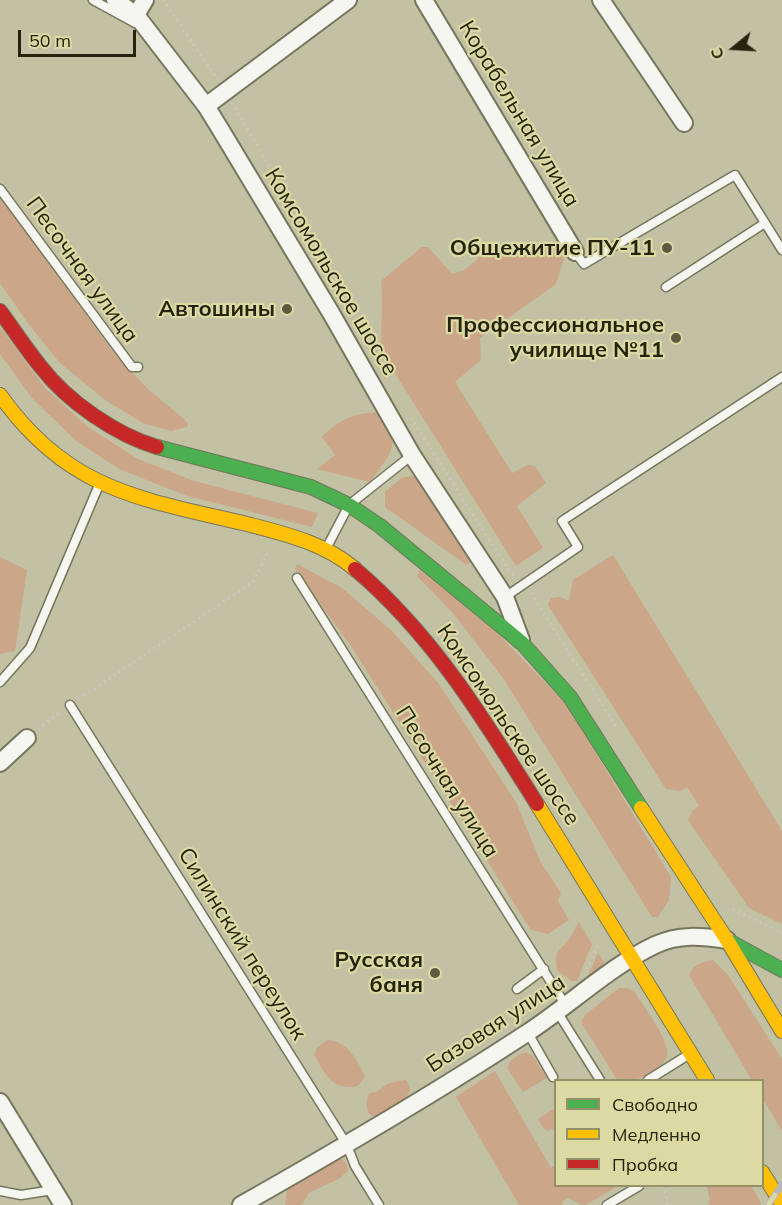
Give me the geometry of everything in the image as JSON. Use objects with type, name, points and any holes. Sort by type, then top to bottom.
[{"type":"main road","name":"Комсомольское шоссе","points":[[0,311],[42,369],[73,399],[98,418],[146,444],[311,488],[349,505],[380,526],[522,644],[570,697],[727,940],[782,1031]]},
{"type":"main road","name":"Комсомольское шоссе","points":[[0,395],[13,414],[65,463],[100,482],[148,499],[298,537],[343,559],[378,589],[414,626],[455,679],[499,743],[706,1079]]},
{"type":"main road","name":"Базовая улица","points":[[727,940],[782,970]]},
{"type":"main road","points":[[764,1175],[782,1204]]},
{"type":"street","name":"Комсомольское шоссе","points":[[115,0],[136,15],[206,106],[325,303],[412,455],[505,597],[522,644]]},
{"type":"street","points":[[136,15],[145,0]]},
{"type":"street","points":[[206,106],[348,0]]},
{"type":"street","name":"Корабельная улица","points":[[424,0],[575,252]]},
{"type":"street","points":[[601,0],[684,123]]},
{"type":"street","points":[[0,763],[27,738]]},
{"type":"street","name":"Базовая улица","points":[[241,1205],[347,1145],[528,1033],[614,970],[656,945],[678,937],[701,936],[727,940]]},
{"type":"street","points":[[0,1102],[63,1205]]},
{"type":"lane","points":[[93,0],[148,31]]},
{"type":"lane","points":[[575,252],[584,264],[735,175],[782,250]]},
{"type":"lane","name":"Песочная улица","points":[[0,189],[132,367],[138,367]]},
{"type":"lane","points":[[666,287],[765,223]]},
{"type":"lane","points":[[505,597],[578,547],[562,521],[782,377]]},
{"type":"lane","points":[[326,550],[349,505],[412,455]]},
{"type":"lane","points":[[0,682],[30,648],[100,482]]},
{"type":"lane","name":"Песочная улица","points":[[297,578],[543,969],[599,1079]]},
{"type":"lane","name":"Силинский переулок","points":[[70,705],[347,1145],[355,1166],[379,1205]]},
{"type":"lane","points":[[517,988],[543,969]]},
{"type":"lane","points":[[528,1033],[553,1077]]},
{"type":"lane","points":[[650,1079],[691,1054]]},
{"type":"lane","points":[[607,1205],[636,1187]]},
{"type":"lane","points":[[0,1191],[21,1195],[53,1190]]},
{"type":"path","points":[[163,0],[225,91],[345,295],[350,315]]},
{"type":"path","points":[[408,414],[508,569],[535,596],[620,734]]},
{"type":"path","points":[[27,738],[70,705],[253,582],[272,546]]},
{"type":"path","points":[[727,900],[733,910],[782,933]]},
{"type":"path","points":[[664,1187],[667,1205]]},
{"type":"shaded area","points":[[0,197],[114,353],[148,389],[184,419],[188,424],[187,427],[171,431],[143,423],[105,400],[59,362],[0,283]]},
{"type":"shaded area","points":[[559,240],[566,252],[556,284],[480,338],[481,360],[455,382],[512,473],[528,465],[535,466],[546,483],[517,506],[543,548],[516,566],[381,351],[381,281],[422,247],[428,247],[452,274],[466,269],[493,245],[524,251]]},
{"type":"shaded area","points":[[0,327],[45,388],[88,427],[138,459],[194,481],[318,513],[312,527],[187,496],[119,469],[76,441],[32,398],[0,354]]},
{"type":"shaded area","points":[[380,412],[391,433],[392,449],[370,482],[317,469],[335,455],[322,437],[328,431],[348,418]]},
{"type":"shaded area","points":[[412,476],[422,481],[474,562],[465,564],[385,507],[385,492],[401,478]]},
{"type":"shaded area","points":[[613,555],[782,831],[782,924],[749,908],[688,820],[693,810],[699,806],[687,787],[680,791],[666,789],[548,605],[551,598],[560,597],[569,601],[573,580]]},
{"type":"shaded area","points":[[0,557],[27,570],[15,651],[0,654]]},
{"type":"shaded area","points":[[297,564],[342,588],[393,632],[439,684],[517,804],[540,861],[561,893],[558,901],[569,920],[548,934],[531,930],[351,646],[295,569]]},
{"type":"shaded area","points":[[420,570],[498,634],[566,704],[671,877],[669,900],[658,917],[652,917],[503,678],[452,612],[417,576]]},
{"type":"shaded area","points":[[579,922],[592,944],[577,981],[572,981],[557,970],[556,958],[558,951]]},
{"type":"shaded area","points":[[598,953],[604,962],[600,970],[586,980]]},
{"type":"shaded area","points":[[713,960],[728,975],[782,1059],[782,1131],[764,1101],[764,1079],[751,1079],[689,975],[693,968]]},
{"type":"shaded area","points":[[619,988],[634,991],[661,1033],[667,1051],[666,1060],[636,1079],[616,1078],[581,1022],[585,1015]]},
{"type":"shaded area","points":[[327,1040],[340,1043],[355,1058],[365,1077],[358,1086],[349,1087],[336,1084],[322,1069],[314,1055],[317,1048]]},
{"type":"shaded area","points":[[524,1052],[532,1055],[547,1078],[523,1092],[508,1066]]},
{"type":"shaded area","points":[[495,1071],[551,1168],[554,1166],[554,1187],[616,1187],[586,1205],[581,1205],[569,1198],[561,1202],[563,1205],[519,1205],[456,1097]]},
{"type":"shaded area","points":[[406,1080],[410,1089],[406,1097],[376,1118],[369,1114],[366,1104],[369,1093],[376,1092],[389,1083]]},
{"type":"shaded area","points":[[554,1109],[554,1128],[547,1131],[538,1119]]},
{"type":"shaded area","points":[[336,1156],[345,1162],[348,1171],[340,1178],[309,1193],[302,1205],[285,1205],[287,1189]]},
{"type":"shaded area","points":[[707,1187],[752,1187],[761,1202],[760,1205],[708,1205],[710,1201]]},
{"type":"railway","points":[[768,1205],[782,1185]]},
{"type":"traffic: fast","points":[[157,447],[311,487],[349,505],[380,526],[522,643],[570,697],[641,808]]},
{"type":"traffic: fast","points":[[727,940],[782,970]]},
{"type":"traffic: slow","points":[[0,395],[26,427],[52,452],[80,471],[109,486],[140,498],[290,536],[331,552],[355,569]]},
{"type":"traffic: slow","points":[[537,804],[706,1079]]},
{"type":"traffic: slow","points":[[641,808],[727,940],[782,1031]]},
{"type":"traffic: slow","points":[[764,1175],[782,1204]]},
{"type":"traffic: jam","points":[[0,311],[36,360],[64,392],[109,425],[141,442],[157,447]]},
{"type":"traffic: jam","points":[[355,569],[408,621],[455,679],[537,804]]},
{"type":"place","name":"Общежитие ПУ-11","points":[[667,248]]},
{"type":"place","name":"Автошины","points":[[287,309]]},
{"type":"place","name":"Профессиональное училище №11","points":[[676,338]]},
{"type":"place","name":"Русская баня","points":[[435,973]]}]
